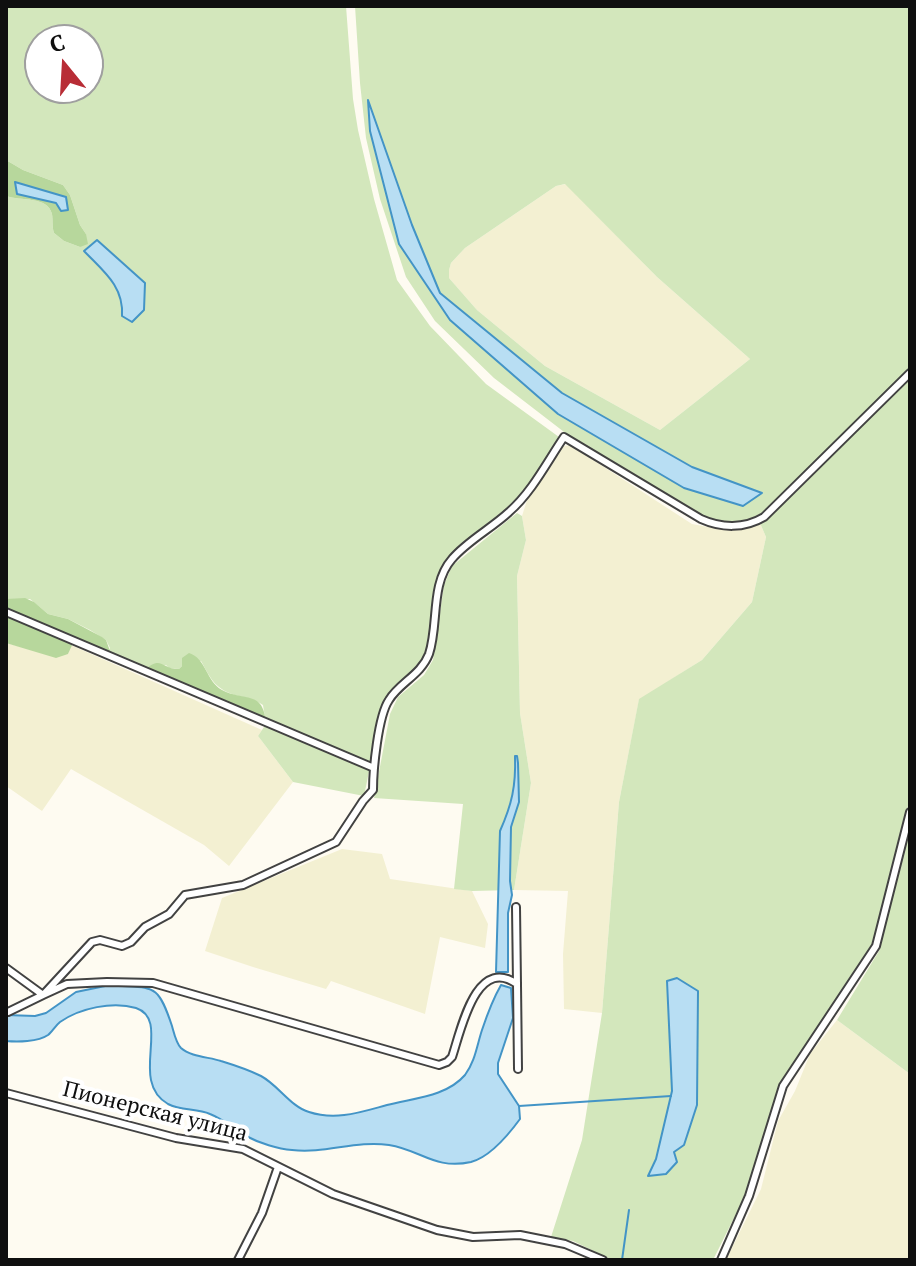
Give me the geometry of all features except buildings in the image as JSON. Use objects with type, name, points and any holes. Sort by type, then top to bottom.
[{"type":"street","points":[[43,995],[92,942],[100,940],[122,946],[131,942],[145,927],[169,914],[185,895],[243,885],[336,842],[373,790],[374,768],[389,698],[413,677],[429,654],[443,573],[453,558],[522,499],[564,437],[711,524],[746,525],[764,517],[910,373]]},
{"type":"street","points":[[6,612],[374,768]]},
{"type":"street","points":[[721,1260],[749,1196],[783,1086],[876,946],[910,812]]},
{"type":"street","points":[[516,907],[518,1069]]},
{"type":"street","points":[[6,971],[43,995]]},
{"type":"street","points":[[7,1011],[67,984],[153,983],[439,1065],[452,1057],[471,1001],[483,984],[495,978],[509,978],[517,984]]},
{"type":"street","name":"Пионерская улица","points":[[6,1093],[176,1138],[243,1149],[333,1194],[437,1230],[473,1237],[520,1235],[565,1244],[603,1260]]},
{"type":"street","points":[[238,1260],[262,1213],[278,1167]]},
{"type":"shaded area","points":[[566,184],[657,277],[750,359],[660,430],[545,366],[477,310],[449,278],[451,263],[465,248],[556,186]]},
{"type":"shaded area","points":[[570,445],[692,524],[743,529],[760,523],[766,537],[752,602],[702,660],[639,700],[619,802],[602,1013],[564,1009],[563,954],[568,891],[514,890],[531,783],[520,713],[517,576],[526,540],[522,516],[528,497],[559,447]]},
{"type":"shaded area","points":[[6,643],[52,655],[68,654],[71,645],[262,730],[258,736],[293,782],[229,866],[204,845],[71,769],[42,811],[6,786]]},
{"type":"shaded area","points":[[342,849],[382,854],[390,879],[472,891],[488,924],[485,948],[440,937],[425,1014],[331,981],[326,989],[205,951],[222,898]]},
{"type":"shaded area","points":[[837,1020],[910,1074],[910,1260],[726,1260],[761,1189],[778,1121],[795,1091],[810,1054]]},
{"type":"green space","points":[[6,6],[346,6],[358,130],[397,280],[430,326],[486,384],[559,437],[521,496],[446,562],[439,579],[428,655],[419,668],[386,697],[364,796],[293,782],[258,736],[266,724],[263,705],[219,687],[201,661],[179,669],[166,665],[144,671],[107,655],[110,648],[106,640],[90,630],[68,619],[48,614],[30,599],[6,599],[6,196],[45,204],[52,214],[54,233],[64,241],[80,247],[86,234],[63,185],[6,160]]},
{"type":"green space","points":[[355,6],[910,6],[910,369],[768,509],[736,522],[702,517],[568,435],[494,378],[435,321],[406,277],[380,199],[366,138]],"holes":[[[565,184],[657,277],[750,359],[660,430],[545,366],[477,310],[449,278],[449,270],[451,263],[465,248],[556,186]]]},
{"type":"green space","points":[[6,160],[63,185],[70,195],[88,244],[80,247],[54,233],[52,214],[45,204],[6,196]]},
{"type":"green space","points":[[910,378],[910,798],[873,943],[778,1088],[746,1194],[713,1260],[612,1260],[573,1241],[551,1237],[582,1140],[602,1013],[619,802],[639,699],[702,660],[752,602],[766,537],[760,523],[795,493]]},
{"type":"green space","points":[[517,513],[522,516],[526,540],[517,576],[520,713],[531,783],[514,890],[454,889],[463,804],[374,798],[390,714],[398,697],[424,675],[433,660],[444,585],[452,566]]},
{"type":"green space","points":[[25,598],[48,614],[68,619],[102,637],[110,651],[107,655],[73,643],[68,654],[56,658],[6,643],[6,599]]},
{"type":"green space","points":[[189,653],[199,660],[212,681],[222,690],[257,701],[266,724],[144,671],[158,663],[179,669],[182,658]]},
{"type":"green space","points":[[910,830],[910,1074],[837,1020],[879,951]]},
{"type":"water","points":[[368,100],[412,225],[440,293],[562,393],[692,467],[762,493],[743,506],[684,488],[558,414],[450,320],[399,244],[370,131]]},
{"type":"water","points":[[15,182],[66,197],[68,210],[61,211],[56,203],[17,194]]},
{"type":"water","points":[[97,240],[145,283],[144,310],[132,322],[122,316],[120,296],[111,280],[84,251]]},
{"type":"water","points":[[515,756],[519,802],[511,827],[512,895],[508,913],[508,972],[496,972],[500,831],[512,795]]},
{"type":"water","points":[[677,978],[698,991],[697,1105],[684,1145],[674,1152],[677,1162],[666,1174],[648,1176],[656,1159],[672,1091],[667,981]]},
{"type":"water","points":[[110,985],[145,988],[157,994],[167,1011],[178,1043],[185,1051],[256,1074],[302,1109],[329,1116],[358,1113],[429,1096],[457,1082],[471,1065],[501,985],[511,988],[513,1018],[498,1063],[498,1074],[519,1106],[520,1119],[492,1150],[471,1162],[458,1164],[438,1161],[389,1145],[353,1145],[304,1151],[287,1149],[251,1139],[210,1114],[168,1104],[157,1094],[151,1081],[151,1025],[146,1015],[136,1008],[117,1005],[87,1010],[60,1022],[44,1037],[6,1041],[6,1015],[35,1016],[46,1013],[76,992]]},
{"type":"waterway","points":[[519,1106],[671,1096]]},
{"type":"waterway","points":[[622,1260],[629,1210]]}]
